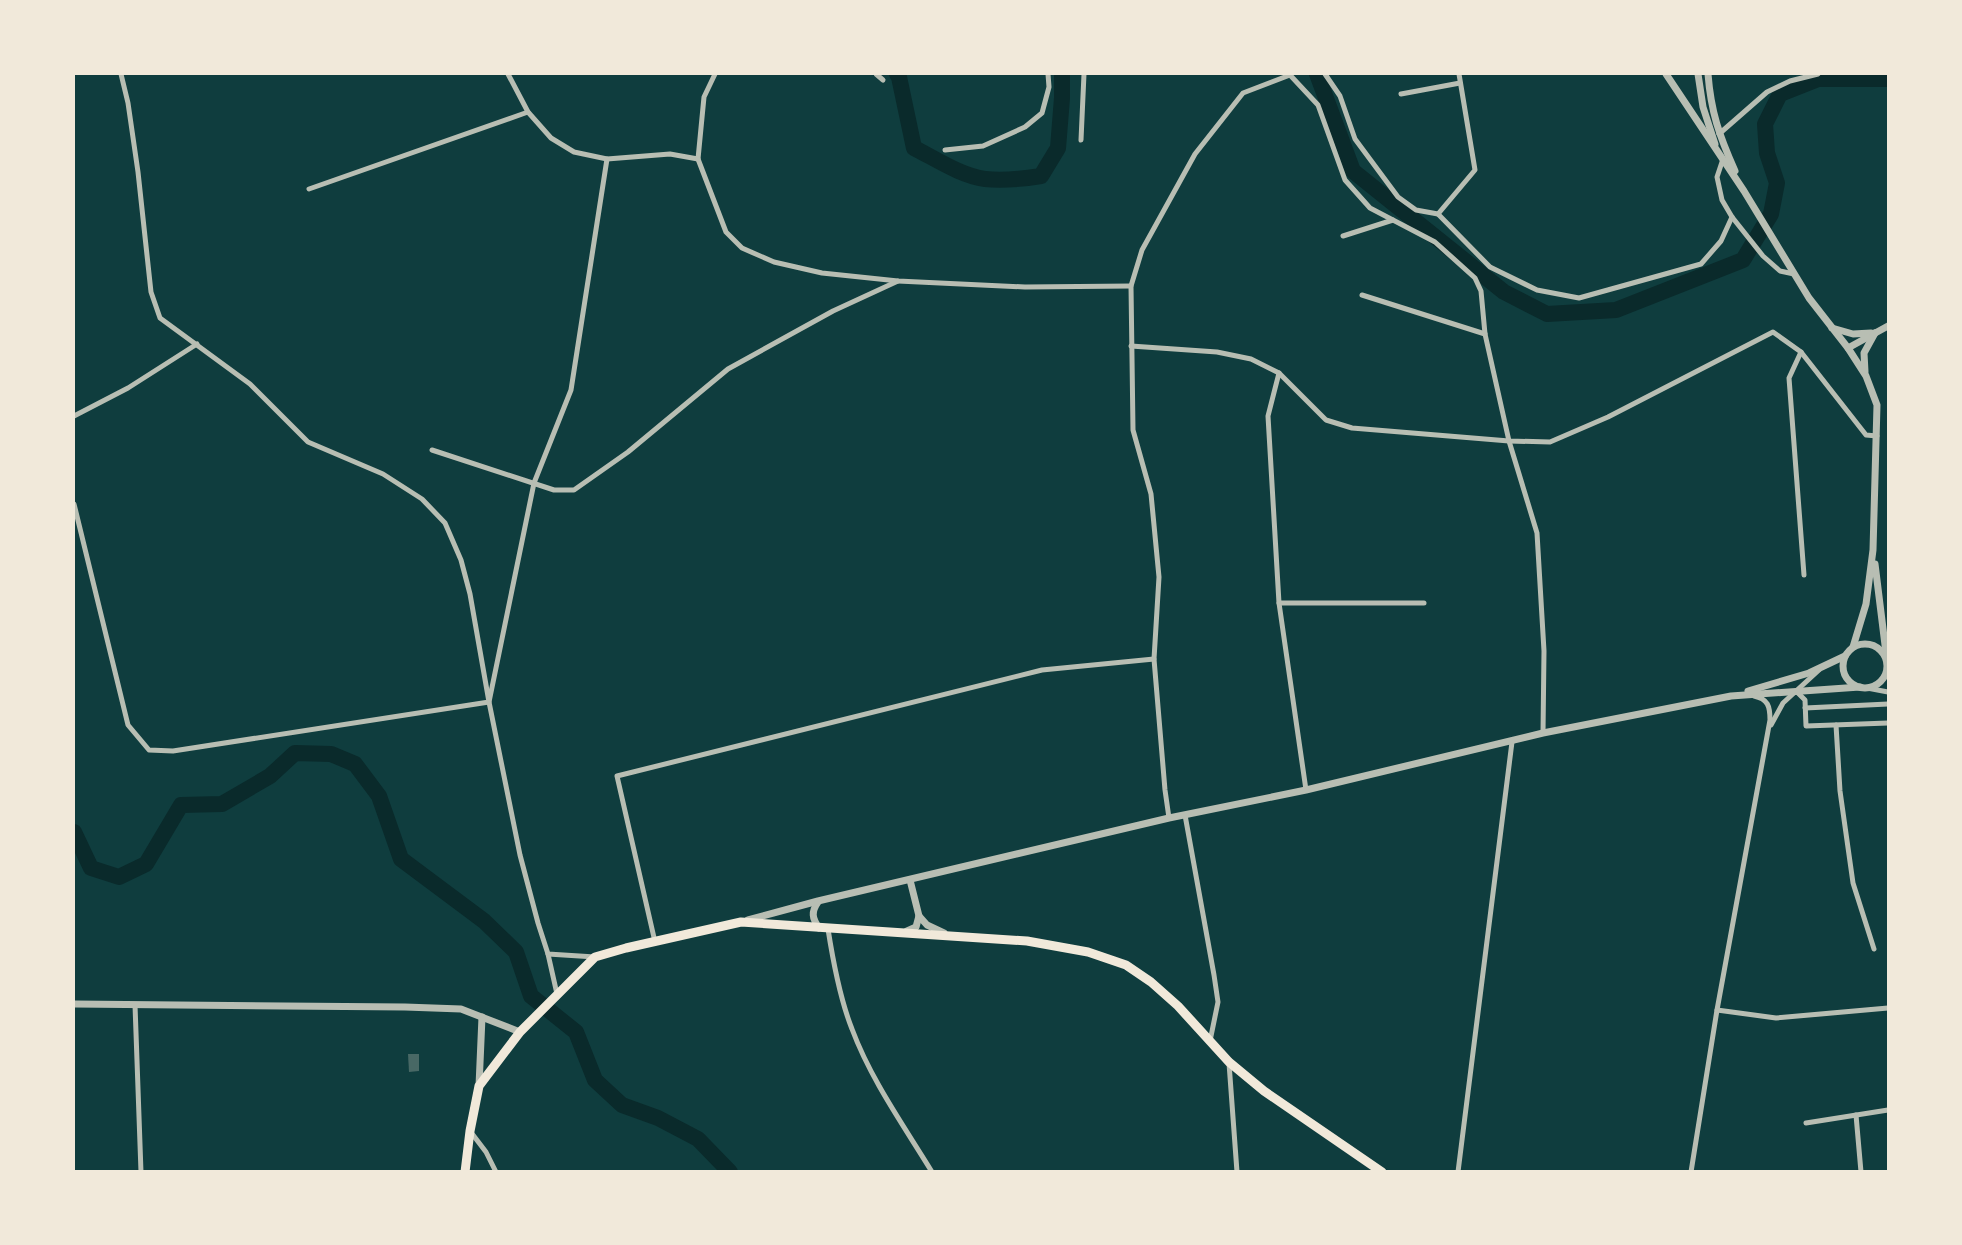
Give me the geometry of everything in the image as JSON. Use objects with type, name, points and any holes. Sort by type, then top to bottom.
[{"type":"main road","points":[[465,1171],[479,1086],[520,1032],[595,957],[741,922],[1056,945],[1126,965],[1151,982],[1178,1006],[1229,1062],[1264,1091],[1381,1171]]},
{"type":"street","points":[[121,74],[138,172],[150,292],[160,318],[250,384],[308,442],[383,474],[422,499],[446,523],[461,560],[470,593],[520,855],[557,994]]},
{"type":"street","points":[[508,74],[528,113],[551,138],[574,152],[607,159],[670,154],[698,159]]},
{"type":"street","points":[[715,74],[704,97],[698,159],[726,232],[742,248],[774,262],[822,273],[898,281],[1026,287],[1131,286]]},
{"type":"street","points":[[876,74],[883,80]]},
{"type":"street","points":[[945,150],[983,146],[1025,127],[1042,113],[1049,87],[1048,74]]},
{"type":"street","points":[[1081,140],[1084,74]]},
{"type":"street","points":[[1169,818],[1154,659],[1159,577],[1150,494],[1133,430],[1131,286],[1142,250],[1195,154],[1243,93],[1289,74],[1318,105],[1345,180],[1370,208],[1435,242],[1475,278],[1481,291],[1485,334],[1508,441],[1537,533],[1544,651],[1543,733]]},
{"type":"street","points":[[1325,74],[1340,96],[1355,139],[1398,197],[1416,210],[1438,214],[1490,267],[1537,290],[1579,298],[1701,264],[1721,241],[1732,217]]},
{"type":"street","points":[[1438,214],[1475,170],[1459,74]]},
{"type":"street","points":[[1666,74],[1744,191],[1809,298],[1866,376]]},
{"type":"street","points":[[1698,74],[1707,123],[1723,159],[1717,177],[1722,200],[1743,233],[1763,256],[1780,271],[1794,274]]},
{"type":"street","points":[[1719,134],[1767,92],[1790,81],[1818,74]]},
{"type":"street","points":[[1707,76],[1719,134],[1744,191]]},
{"type":"street","points":[[1401,94],[1460,83]]},
{"type":"street","points":[[309,189],[528,113]]},
{"type":"street","points":[[489,702],[534,483],[571,390],[607,159]]},
{"type":"street","points":[[1343,236],[1393,220]]},
{"type":"street","points":[[432,450],[554,490],[574,490],[628,452],[728,369],[833,311],[898,281]]},
{"type":"street","points":[[1362,295],[1485,334]]},
{"type":"street","points":[[1848,348],[1888,326]]},
{"type":"street","points":[[1832,328],[1853,334],[1875,333]]},
{"type":"street","points":[[1131,346],[1217,352],[1251,359],[1279,373],[1326,420],[1352,428],[1550,442],[1608,417],[1773,332],[1801,352],[1866,435],[1877,436]]},
{"type":"street","points":[[1731,696],[1822,668],[1845,656],[1853,647],[1866,604],[1873,550],[1877,405],[1863,363],[1864,353],[1875,333]]},
{"type":"street","points":[[74,416],[128,388],[197,344]]},
{"type":"street","points":[[1801,352],[1789,378],[1804,575]]},
{"type":"street","points":[[1279,373],[1268,416],[1279,603],[1306,790]]},
{"type":"street","points":[[74,504],[128,725],[149,750],[173,751],[489,702]]},
{"type":"street","points":[[1845,656],[1844,674],[1853,684],[1863,688],[1880,682],[1887,670],[1873,550]]},
{"type":"street","points":[[1279,603],[1423,603]]},
{"type":"street","points":[[1853,647],[1864,643],[1877,646],[1887,662]]},
{"type":"street","points":[[656,942],[617,776],[1042,670],[1154,659]]},
{"type":"street","points":[[1768,730],[1783,703],[1822,668]]},
{"type":"street","points":[[741,922],[818,901],[1169,818],[1306,790],[1543,733],[1744,694],[1863,688],[1888,692]]},
{"type":"street","points":[[1796,691],[1805,700],[1806,726],[1888,723]]},
{"type":"street","points":[[1691,1171],[1770,716],[1767,701],[1744,694]]},
{"type":"street","points":[[1805,708],[1888,704]]},
{"type":"street","points":[[1836,725],[1840,791],[1853,883],[1874,949]]},
{"type":"street","points":[[1458,1171],[1512,742]]},
{"type":"street","points":[[1185,816],[1218,1002],[1210,1041]]},
{"type":"street","points":[[910,880],[919,916],[936,931],[953,936]]},
{"type":"street","points":[[818,901],[812,914],[813,920],[823,928],[851,1028],[877,1082],[932,1171]]},
{"type":"street","points":[[894,933],[916,927],[919,916]]},
{"type":"street","points":[[548,954],[595,957]]},
{"type":"street","points":[[74,1004],[461,1009],[520,1032]]},
{"type":"street","points":[[135,1005],[141,1171]]},
{"type":"street","points":[[1717,1010],[1776,1018],[1888,1008]]},
{"type":"street","points":[[479,1086],[482,1017]]},
{"type":"street","points":[[1229,1062],[1237,1171]]},
{"type":"street","points":[[1806,1123],[1888,1110]]},
{"type":"street","points":[[1856,1115],[1861,1171]]},
{"type":"street","points":[[470,1131],[486,1152],[495,1171]]},
{"type":"building","points":[[408,1054],[419,1054],[419,1071],[409,1072]]},
{"type":"waterway","points":[[897,74],[914,148],[967,174],[999,180],[1041,176],[1058,148],[1062,74]]},
{"type":"waterway","points":[[1317,74],[1353,171],[1504,292],[1547,314],[1616,310],[1743,260],[1771,214],[1777,183],[1767,153],[1765,124],[1780,94],[1818,79],[1888,79]]},
{"type":"waterway","points":[[74,832],[91,868],[119,877],[146,864],[181,805],[222,804],[270,776],[295,753],[331,754],[355,764],[379,796],[401,859],[484,921],[516,952],[531,996],[576,1032],[595,1080],[622,1105],[658,1118],[698,1139],[730,1172]]}]
